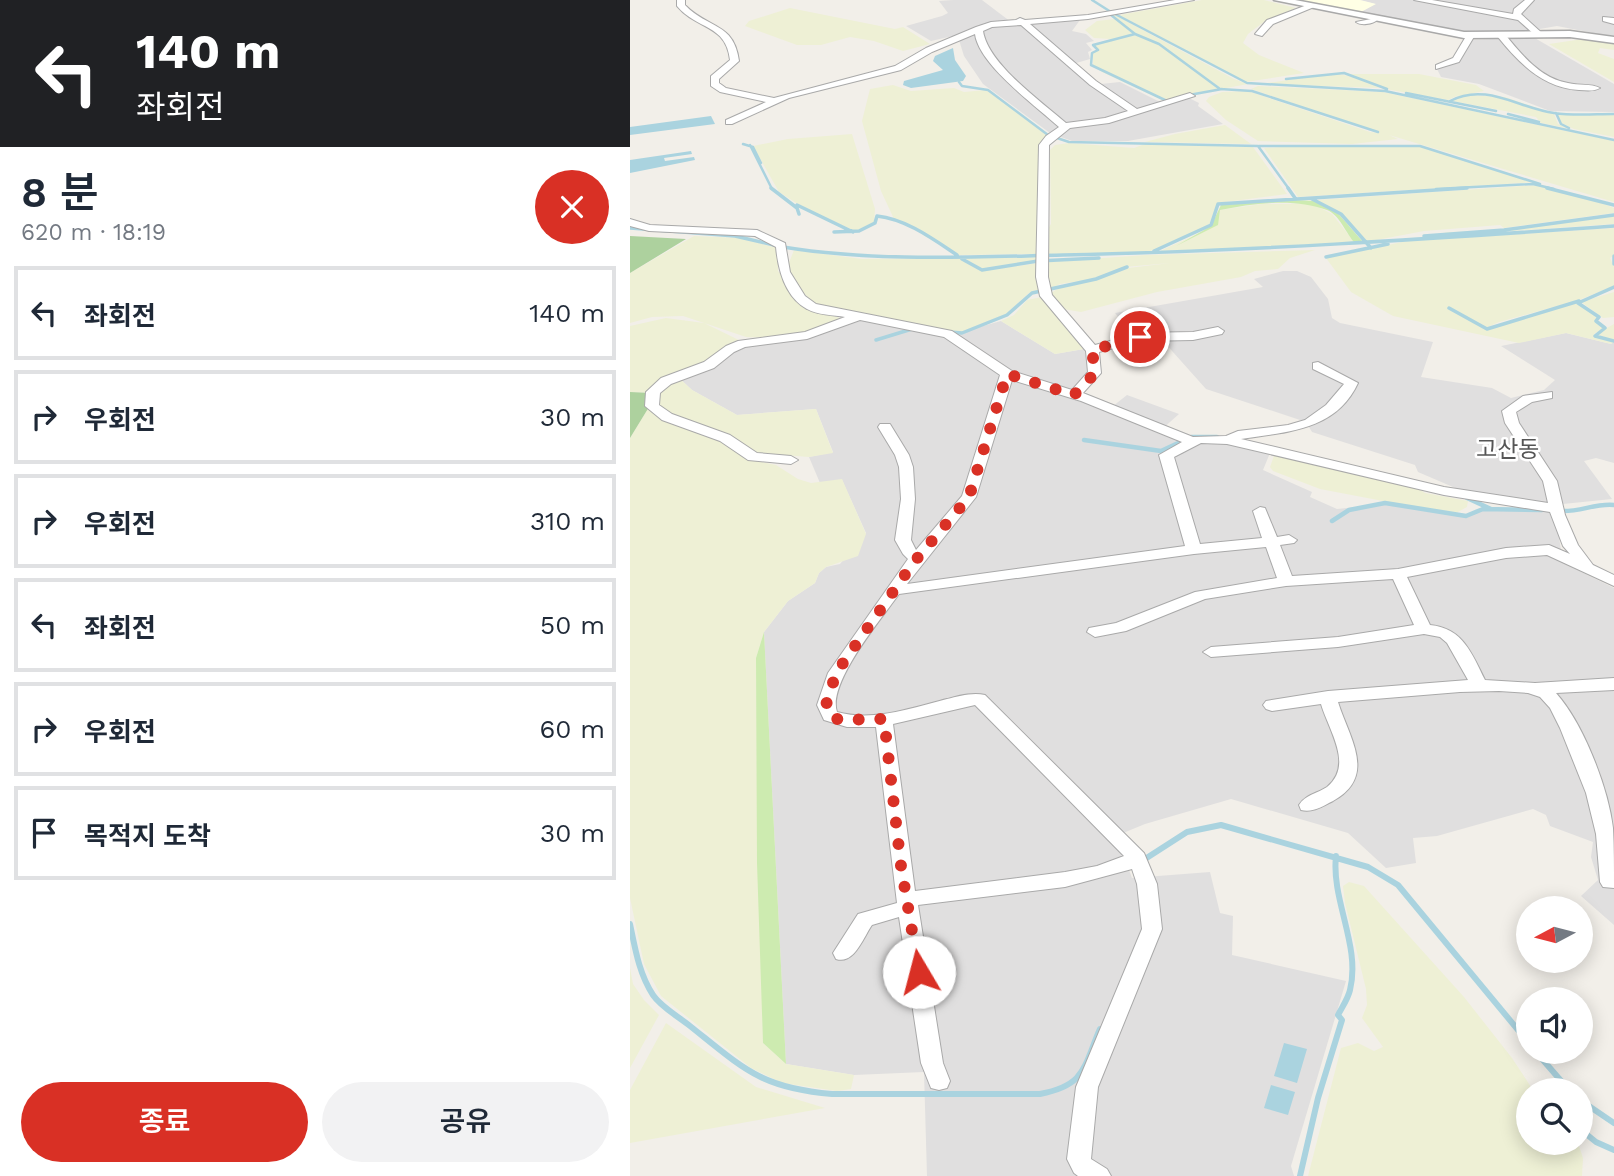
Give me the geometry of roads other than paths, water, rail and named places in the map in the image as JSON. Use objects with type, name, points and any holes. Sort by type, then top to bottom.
[{"type":"street","points":[[681,0],[683,9],[689,15],[721,29],[733,46],[735,61],[714,78],[714,84],[723,90],[772,100]]},
{"type":"street","points":[[729,122],[772,100],[898,68],[929,50],[979,29],[1020,20],[1080,18],[1190,0]]},
{"type":"street","points":[[1418,0],[1521,18]]},
{"type":"street","points":[[1530,0],[1517,11],[1539,34]]},
{"type":"street","points":[[1286,1],[1373,20],[1471,35],[1570,34],[1614,40]]},
{"type":"street","points":[[1259,34],[1270,22],[1310,7]]},
{"type":"street","points":[[1020,20],[1093,83],[1137,113]]},
{"type":"street","points":[[1360,22],[1373,20]]},
{"type":"street","points":[[979,29],[981,46],[1003,71],[1023,92],[1067,126]]},
{"type":"street","points":[[1439,68],[1456,60],[1471,35]]},
{"type":"street","points":[[1501,36],[1524,62],[1548,79],[1580,92]]},
{"type":"street","points":[[1569,87],[1595,88]]},
{"type":"street","points":[[1074,395],[1095,373],[1092,350],[1046,296],[1042,277],[1044,145],[1049,138],[1067,126],[1137,113],[1190,96]]},
{"type":"street","points":[[630,222],[649,228],[757,233],[770,237],[781,245],[783,272],[801,298],[827,312],[948,334],[1007,374],[1074,395],[1192,441],[1227,440],[1444,491],[1556,509]]},
{"type":"street","points":[[791,460],[753,457],[724,438],[667,417],[652,407],[653,392],[674,377],[709,365],[730,349],[742,344],[807,335],[857,318]]},
{"type":"street","points":[[1092,350],[1140,337],[1193,336],[1218,331]]},
{"type":"street","points":[[1227,440],[1238,435],[1293,430],[1321,418],[1347,392],[1351,383],[1318,366]]},
{"type":"street","points":[[1007,374],[969,497],[917,558],[836,673],[826,705],[830,716],[840,720],[884,719],[979,699],[1137,858],[1144,869],[1151,901],[1152,929],[1087,1087],[1079,1159],[1082,1166],[1099,1176]]},
{"type":"street","points":[[1547,395],[1528,399],[1509,411],[1512,423],[1550,481],[1556,509],[1571,546],[1587,566]]},
{"type":"street","points":[[886,427],[906,467],[908,499],[902,540],[908,551],[917,558]]},
{"type":"street","points":[[1192,441],[1166,455],[1194,549]]},
{"type":"street","points":[[1260,511],[1286,582]]},
{"type":"street","points":[[895,590],[1194,549],[1289,540]]},
{"type":"street","points":[[1096,632],[1120,627],[1201,595],[1286,582],[1398,574],[1532,550],[1549,550],[1612,577]]},
{"type":"street","points":[[1398,574],[1424,629]]},
{"type":"street","points":[[1211,652],[1338,642],[1440,629],[1453,636],[1479,686]]},
{"type":"street","points":[[1538,688],[1614,684]]},
{"type":"street","points":[[1272,705],[1479,686],[1527,685],[1538,688],[1547,693],[1560,711],[1588,774],[1605,835],[1610,882]]},
{"type":"street","points":[[1308,805],[1327,797],[1344,785],[1351,775],[1350,760],[1328,698]]},
{"type":"street","points":[[884,719],[896,827],[932,1063],[939,1081]]},
{"type":"street","points":[[843,953],[866,919],[908,903],[1077,877],[1130,864],[1137,858]]},
{"type":"water","points":[[953,48],[955,60],[966,76],[963,81],[911,88],[903,85],[904,81],[943,70],[933,61],[935,56]]},
{"type":"water","points":[[711,116],[715,124],[630,135],[630,127]]},
{"type":"water","points":[[691,151],[692,154],[664,158],[665,161],[694,157],[695,160],[630,173],[630,160]]},
{"type":"water","points":[[1284,1043],[1307,1049],[1297,1083],[1274,1076]]},
{"type":"water","points":[[1271,1085],[1295,1092],[1288,1115],[1264,1108]]},
{"type":"waterway","points":[[1092,0],[1111,12]]},
{"type":"waterway","points":[[1115,14],[1247,83],[1385,91],[1614,140]]},
{"type":"waterway","points":[[1111,15],[1135,34]]},
{"type":"waterway","points":[[1135,34],[1159,44],[1221,89]]},
{"type":"waterway","points":[[1135,34],[1093,45],[1098,50],[1092,53],[1091,65],[1167,101]]},
{"type":"waterway","points":[[1286,79],[1344,73],[1387,89]]},
{"type":"waterway","points":[[959,82],[962,86],[988,90],[1048,135],[1069,142],[1258,146],[1289,189]]},
{"type":"waterway","points":[[1189,95],[1221,89]]},
{"type":"waterway","points":[[1221,89],[1252,91],[1378,132]]},
{"type":"waterway","points":[[1406,93],[1496,111]]},
{"type":"waterway","points":[[1450,101],[1463,96],[1489,95],[1556,113]]},
{"type":"waterway","points":[[1556,113],[1614,114]]},
{"type":"waterway","points":[[1556,113],[1561,124],[1569,128]]},
{"type":"waterway","points":[[1508,114],[1539,122]]},
{"type":"waterway","points":[[743,144],[751,146]]},
{"type":"waterway","points":[[751,146],[761,163]]},
{"type":"waterway","points":[[751,146],[772,189]]},
{"type":"waterway","points":[[1259,146],[1420,146],[1540,184]]},
{"type":"waterway","points":[[1436,189],[1533,184],[1554,189]]},
{"type":"waterway","points":[[1288,188],[1295,198]]},
{"type":"waterway","points":[[1154,251],[1211,225],[1218,204],[1467,188]]},
{"type":"waterway","points":[[1547,188],[1614,205]]},
{"type":"waterway","points":[[772,189],[797,208],[799,214]]},
{"type":"waterway","points":[[1312,199],[1341,214],[1366,242]]},
{"type":"waterway","points":[[797,205],[852,231]]},
{"type":"waterway","points":[[1424,236],[1504,230],[1614,215]]},
{"type":"waterway","points":[[852,231],[859,231],[875,223],[877,216],[888,218],[919,231],[957,255]]},
{"type":"waterway","points":[[1366,242],[1614,226]]},
{"type":"waterway","points":[[630,228],[735,236],[774,245]]},
{"type":"waterway","points":[[834,232],[852,231]]},
{"type":"waterway","points":[[783,247],[853,255],[958,257],[1201,251],[1366,242]]},
{"type":"waterway","points":[[1366,242],[1371,248]]},
{"type":"waterway","points":[[1371,248],[1388,244]]},
{"type":"waterway","points":[[1326,257],[1371,248]]},
{"type":"waterway","points":[[1614,256],[1614,264]]},
{"type":"waterway","points":[[962,259],[982,270],[1038,261],[1099,258]]},
{"type":"waterway","points":[[950,332],[962,333],[1007,315],[1032,293],[1096,279],[1127,267]]},
{"type":"waterway","points":[[1614,287],[1578,303],[1599,317],[1596,321],[1605,328],[1595,336],[1614,341]]},
{"type":"waterway","points":[[1449,308],[1487,329],[1579,301]]},
{"type":"waterway","points":[[876,340],[912,329]]},
{"type":"waterway","points":[[1084,440],[1161,451],[1191,437],[1217,437]]},
{"type":"waterway","points":[[1467,498],[1491,509]]},
{"type":"waterway","points":[[1332,521],[1349,510],[1385,503],[1466,516],[1483,509],[1542,510]]},
{"type":"waterway","points":[[1561,511],[1614,505]]},
{"type":"waterway","points":[[1145,859],[1187,832],[1221,825],[1336,858]]},
{"type":"waterway","points":[[1300,1176],[1318,1098],[1342,1020],[1338,1015],[1349,993],[1352,973],[1352,957],[1338,889],[1336,858]]},
{"type":"waterway","points":[[1336,858],[1368,867],[1398,885],[1516,1028]]},
{"type":"waterway","points":[[630,924],[641,970],[656,999],[740,1065],[787,1087],[832,1094],[1040,1094],[1066,1086],[1075,1080],[1086,1064],[1100,1029]]},
{"type":"waterway","points":[[1546,1064],[1559,1078]]},
{"type":"waterway","points":[[1593,1109],[1614,1123]]},
{"type":"waterway","points":[[1593,1140],[1614,1150]]},
{"type":"district","name":"고산동","points":[[1508,449]]}]
